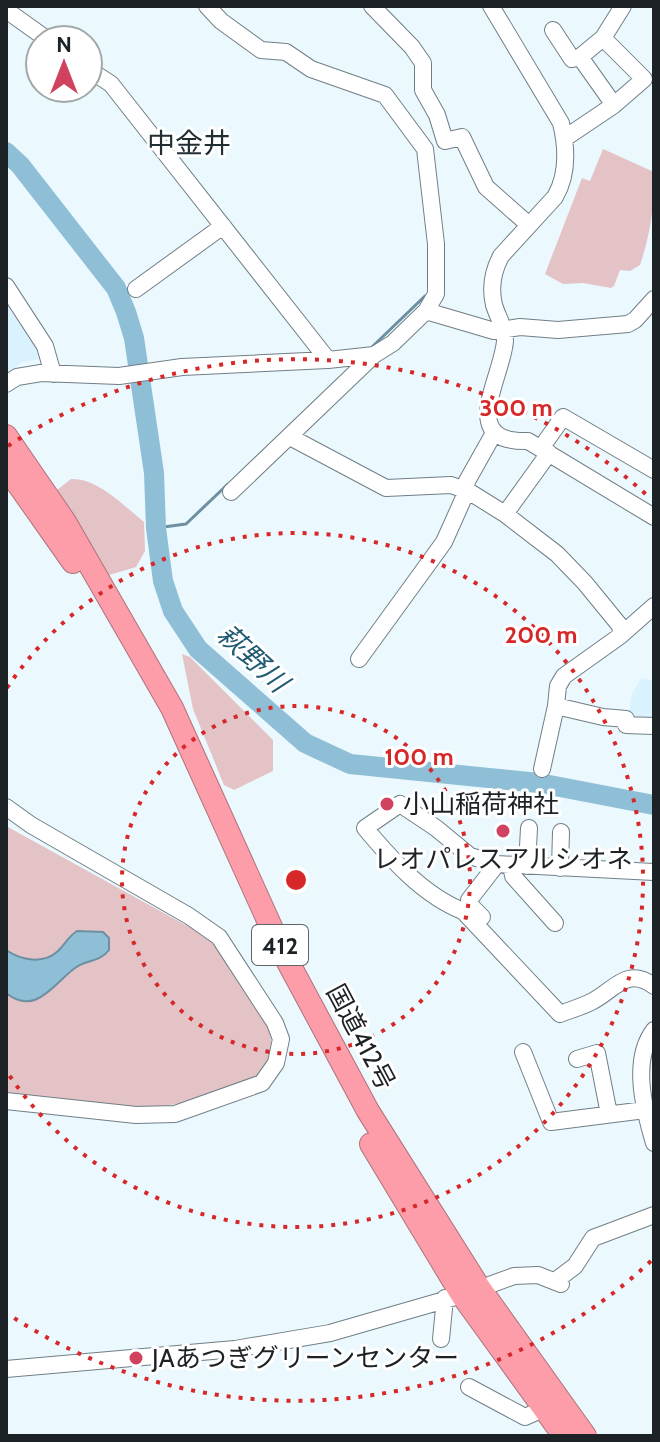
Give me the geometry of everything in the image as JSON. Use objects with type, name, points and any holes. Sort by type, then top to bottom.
[{"type":"highway","name":"国道412号","points":[[6,436],[65,522],[172,708],[281,949],[462,1294],[585,1436]]},
{"type":"highway","name":"国道412号","points":[[6,467],[78,568],[160,715],[240,883],[268,953],[363,1130],[462,1294],[564,1436]]},
{"type":"street","points":[[208,6],[221,21],[261,50],[286,52],[311,69],[385,95],[425,149],[436,244],[436,294],[426,311],[393,343],[374,355],[231,492]]},
{"type":"street","points":[[372,6],[412,47],[423,63],[423,90],[437,115],[445,141],[462,137],[486,187],[529,225]]},
{"type":"street","points":[[491,6],[561,123],[565,138],[565,163],[560,188],[495,267],[494,305],[505,329],[505,344],[488,403],[488,421],[494,433],[507,441],[528,441],[654,517]]},
{"type":"street","points":[[553,30],[572,59],[580,57],[603,38],[623,6]]},
{"type":"street","points":[[6,10],[26,24]]},
{"type":"street","points":[[565,138],[614,105],[644,79],[603,38]]},
{"type":"street","points":[[580,57],[614,105]]},
{"type":"street","points":[[104,79],[111,84],[328,360]]},
{"type":"street","points":[[136,289],[223,226]]},
{"type":"street","points":[[6,286],[45,346],[53,374]]},
{"type":"street","points":[[426,311],[494,331],[520,327],[558,330],[628,324],[654,299]]},
{"type":"street","points":[[635,320],[654,324]]},
{"type":"street","points":[[6,384],[17,377],[53,374],[119,376],[374,355]]},
{"type":"street","points":[[505,514],[563,417],[598,433],[654,470]]},
{"type":"street","points":[[359,659],[444,542],[467,481],[494,433]]},
{"type":"street","points":[[290,437],[386,488],[451,485],[505,514],[557,554],[585,583],[621,627],[620,636]]},
{"type":"street","points":[[542,769],[558,686],[564,676],[620,636],[654,606]]},
{"type":"street","points":[[556,706],[626,719],[626,725],[654,726]]},
{"type":"street","points":[[654,872],[512,865],[470,856],[400,804],[365,828],[385,853],[412,877],[463,911],[557,1015],[593,1001],[627,978],[637,977],[654,986]]},
{"type":"street","points":[[6,807],[219,937],[280,1031],[278,1058],[266,1081],[175,1114],[136,1115],[6,1101]]},
{"type":"street","points":[[505,942],[490,921],[470,905],[469,900],[512,865],[529,828]]},
{"type":"street","points":[[560,868],[561,832]]},
{"type":"street","points":[[512,865],[513,876],[555,923]]},
{"type":"street","points":[[654,1030],[643,1050],[645,1110],[654,1143]]},
{"type":"street","points":[[523,1052],[551,1122],[645,1110]]},
{"type":"street","points":[[577,1059],[597,1053],[609,1114]]},
{"type":"street","points":[[6,1369],[235,1349],[330,1333],[514,1276],[538,1275],[558,1282],[575,1266],[593,1238],[654,1215]]},
{"type":"street","points":[[441,1339],[462,1294]]},
{"type":"street","points":[[469,1387],[525,1417],[543,1409]]},
{"type":"shaded area","points":[[603,149],[654,172],[651,219],[644,253],[640,265],[630,271],[620,270],[611,288],[583,283],[563,284],[545,274],[582,178],[590,181]]},
{"type":"shaded area","points":[[6,291],[47,358],[22,362],[6,374]]},
{"type":"shaded area","points":[[71,479],[101,488],[144,522],[145,551],[136,567],[109,575],[57,490]]},
{"type":"shaded area","points":[[182,654],[190,657],[273,740],[273,771],[234,790],[224,785],[193,709]]},
{"type":"shaded area","points":[[641,678],[654,681],[654,724],[628,720],[632,694]]},
{"type":"shaded area","points":[[6,826],[211,939],[270,1031],[270,1053],[261,1072],[252,1080],[222,1092],[141,1109],[6,1093]]},
{"type":"water","points":[[77,931],[103,932],[109,938],[109,950],[101,957],[75,968],[35,1000],[17,999],[6,993],[6,950],[25,958],[46,958],[58,951]]},
{"type":"waterway","points":[[136,6],[156,6]]},
{"type":"waterway","name":"萩野川","points":[[6,152],[20,165],[116,288],[126,312],[134,338],[154,473],[156,528],[163,581],[173,611],[198,649],[305,743],[350,764],[539,783],[654,805]]},
{"type":"waterway","points":[[373,346],[425,296]]},
{"type":"waterway","points":[[156,528],[186,524],[228,484]]},
{"type":"place","name":"小山稲荷神社","points":[[387,804]]},
{"type":"place","name":"レオパレスアルシオネ","points":[[503,831]]},
{"type":"place","name":"JAあつぎグリーンセンター","points":[[136,1358]]},
{"type":"district","name":"中金井","points":[[189,143]]}]
